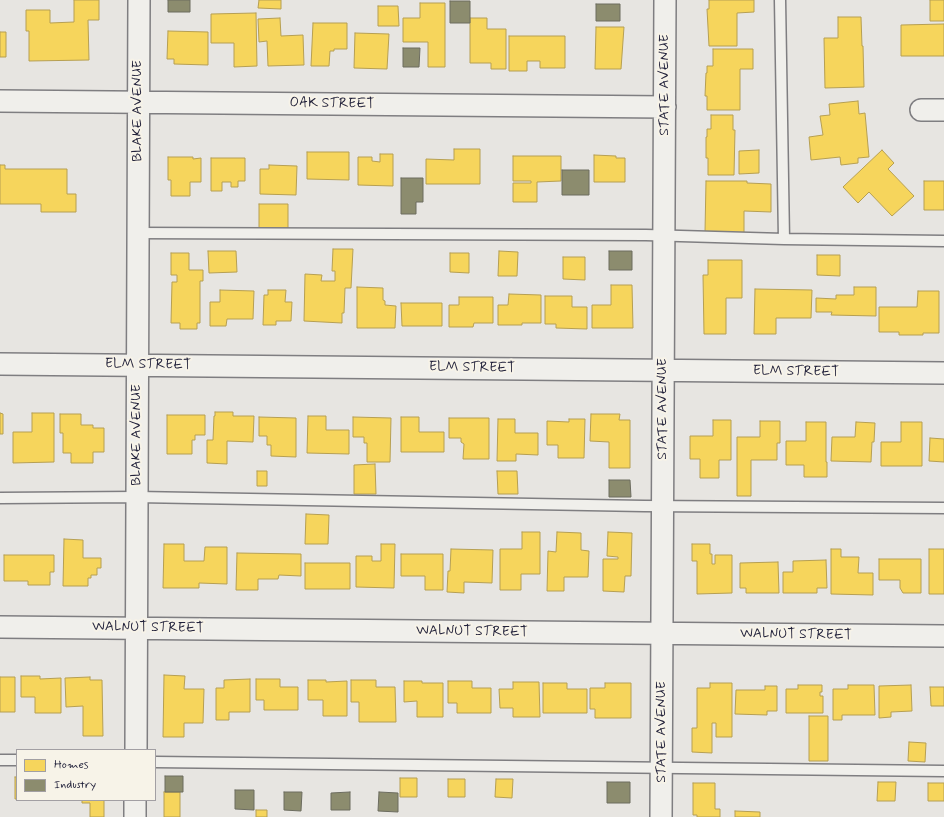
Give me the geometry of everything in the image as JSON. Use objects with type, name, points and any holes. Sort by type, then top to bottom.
[{"type":"street","name":"BLAKE AVENUE","points":[[136,749],[139,0]]},
{"type":"street","name":"STATE AVENUE","points":[[662,817],[665,0]]},
{"type":"street","name":"OAK STREET","points":[[0,101],[665,107]]},
{"type":"street","points":[[921,110],[944,110]]},
{"type":"street","name":"ELM STREET","points":[[0,364],[944,373]]},
{"type":"street","name":"WALNUT STREET","points":[[0,627],[944,636]]},
{"type":"street","points":[[135,801],[135,817]]},
{"type":"lane","points":[[780,0],[784,239]]},
{"type":"lane","points":[[138,233],[664,235],[784,239],[944,240]]},
{"type":"lane","points":[[0,498],[137,497],[663,506],[944,508]]},
{"type":"lane","points":[[0,760],[16,760]]},
{"type":"lane","points":[[156,762],[944,770]]},
{"type":"building: Homes","points":[[74,0],[99,0],[99,20],[88,20],[89,60],[29,61],[29,31],[26,31],[26,10],[50,10],[50,23],[74,22]]},
{"type":"building: Homes","points":[[259,0],[281,0],[281,9],[258,8]]},
{"type":"building: Homes","points":[[709,0],[754,0],[754,12],[737,13],[737,46],[709,46],[707,9],[709,9]]},
{"type":"building: Homes","points":[[930,0],[944,0],[944,21],[930,21]]},
{"type":"building: Homes","points":[[420,3],[445,3],[445,67],[428,67],[428,42],[403,42],[403,18],[420,18]]},
{"type":"building: Homes","points":[[378,6],[398,6],[399,26],[378,26]]},
{"type":"building: Homes","points":[[256,13],[257,66],[234,67],[234,43],[211,43],[211,14]]},
{"type":"building: Homes","points":[[838,17],[861,17],[864,87],[825,88],[824,38],[838,38]]},
{"type":"building: Homes","points":[[280,18],[281,36],[303,35],[304,65],[268,66],[267,41],[259,42],[258,19]]},
{"type":"building: Homes","points":[[470,18],[487,18],[487,29],[506,29],[506,69],[491,69],[491,63],[470,63]]},
{"type":"building: Homes","points":[[313,23],[347,23],[347,49],[334,49],[334,51],[330,51],[329,66],[311,66]]},
{"type":"building: Homes","points":[[944,24],[944,56],[901,56],[901,25]]},
{"type":"building: Homes","points":[[596,27],[624,27],[621,69],[595,69]]},
{"type":"building: Homes","points":[[168,31],[208,32],[208,65],[174,64],[174,59],[167,59]]},
{"type":"building: Homes","points":[[0,32],[6,32],[6,57],[0,57]]},
{"type":"building: Homes","points":[[355,33],[389,34],[387,69],[354,68]]},
{"type":"building: Homes","points":[[509,36],[565,36],[565,68],[540,68],[540,61],[527,61],[527,71],[509,71]]},
{"type":"building: Homes","points":[[713,49],[753,49],[753,69],[740,69],[740,110],[707,110],[707,96],[705,96],[706,73],[707,66],[713,66]]},
{"type":"building: Homes","points":[[858,101],[859,114],[865,113],[869,157],[858,158],[858,163],[841,165],[840,157],[811,160],[809,137],[823,135],[820,116],[830,115],[829,104]]},
{"type":"building: Homes","points":[[711,115],[733,115],[733,130],[735,130],[734,175],[708,175],[706,137],[707,129],[711,129]]},
{"type":"building: Homes","points":[[454,149],[480,149],[480,184],[426,184],[426,159],[454,160]]},
{"type":"building: Homes","points":[[759,150],[759,173],[739,174],[739,151]]},
{"type":"building: Homes","points":[[882,150],[894,163],[888,169],[914,196],[892,216],[869,192],[858,203],[843,187]]},
{"type":"building: Homes","points":[[307,152],[349,152],[349,180],[307,179]]},
{"type":"building: Homes","points":[[380,154],[393,154],[393,186],[358,185],[358,157],[372,157],[372,161],[380,162]]},
{"type":"building: Homes","points":[[594,155],[625,158],[625,182],[594,182]]},
{"type":"building: Homes","points":[[513,156],[561,156],[561,181],[537,182],[537,202],[513,202],[513,183],[531,183],[531,181],[513,181]]},
{"type":"building: Homes","points":[[168,157],[193,157],[193,159],[201,158],[201,182],[190,182],[190,196],[171,196],[171,180],[168,180]]},
{"type":"building: Homes","points":[[211,158],[245,158],[245,181],[238,181],[238,187],[231,187],[231,182],[222,182],[222,191],[211,191]]},
{"type":"building: Homes","points":[[0,165],[5,165],[5,169],[67,169],[67,194],[76,194],[76,212],[41,212],[41,204],[0,204]]},
{"type":"building: Homes","points":[[269,165],[297,166],[296,195],[260,194],[260,169],[269,169]]},
{"type":"building: Homes","points":[[706,181],[747,181],[747,183],[771,184],[771,212],[744,211],[744,233],[705,232]]},
{"type":"building: Homes","points":[[924,181],[944,181],[944,210],[924,210]]},
{"type":"building: Homes","points":[[259,204],[288,204],[288,228],[259,228]]},
{"type":"building: Homes","points":[[333,249],[353,249],[351,288],[345,288],[342,323],[304,321],[305,274],[322,275],[321,281],[335,281],[335,271],[332,271]]},
{"type":"building: Homes","points":[[208,251],[236,251],[237,272],[209,273]]},
{"type":"building: Homes","points":[[499,251],[518,252],[517,276],[498,276]]},
{"type":"building: Homes","points":[[171,253],[189,253],[189,270],[203,270],[203,281],[200,281],[200,323],[197,323],[197,329],[180,329],[180,323],[171,323],[172,282],[177,282],[177,275],[171,275]]},
{"type":"building: Homes","points":[[450,253],[469,253],[469,273],[450,272]]},
{"type":"building: Homes","points":[[817,255],[840,255],[840,276],[817,275]]},
{"type":"building: Homes","points":[[563,257],[585,257],[585,280],[563,279]]},
{"type":"building: Homes","points":[[708,260],[742,260],[742,298],[726,298],[726,334],[704,334],[703,275],[708,275]]},
{"type":"building: Homes","points":[[611,285],[632,285],[633,328],[592,328],[592,305],[611,305]]},
{"type":"building: Homes","points":[[357,287],[383,288],[383,300],[385,301],[385,305],[396,306],[395,328],[357,328]]},
{"type":"building: Homes","points":[[854,287],[876,287],[876,316],[831,315],[832,312],[816,312],[816,298],[836,299],[836,295],[854,295]]},
{"type":"building: Homes","points":[[755,289],[812,290],[811,318],[776,318],[776,334],[754,334]]},
{"type":"building: Homes","points":[[220,290],[254,291],[253,319],[227,319],[226,326],[210,326],[210,302],[220,302]]},
{"type":"building: Homes","points":[[268,290],[286,290],[285,302],[292,302],[291,321],[276,321],[276,325],[263,325],[264,295],[268,295]]},
{"type":"building: Homes","points":[[918,291],[939,291],[939,333],[899,335],[899,332],[879,332],[879,307],[917,307]]},
{"type":"building: Homes","points":[[509,294],[541,295],[541,323],[498,325],[498,305],[508,305]]},
{"type":"building: Homes","points":[[545,296],[572,296],[572,307],[587,307],[587,329],[556,328],[556,324],[545,324]]},
{"type":"building: Homes","points":[[459,297],[493,297],[493,323],[474,323],[473,327],[449,327],[449,305],[459,305]]},
{"type":"building: Homes","points":[[401,303],[442,303],[442,326],[402,326]]},
{"type":"building: Homes","points":[[215,412],[233,412],[233,416],[254,416],[253,442],[227,441],[227,464],[207,463],[207,440],[213,440]]},
{"type":"building: Homes","points":[[0,413],[3,414],[3,434],[0,434]]},
{"type":"building: Homes","points":[[32,413],[54,413],[54,462],[13,463],[13,432],[32,432]]},
{"type":"building: Homes","points":[[60,414],[81,414],[81,425],[93,425],[93,428],[104,428],[104,452],[93,452],[93,463],[71,463],[71,453],[63,453],[63,433],[60,433]]},
{"type":"building: Homes","points":[[591,414],[620,414],[619,420],[630,420],[630,468],[609,468],[609,442],[590,441]]},
{"type":"building: Homes","points":[[167,415],[205,415],[205,435],[195,435],[195,440],[192,440],[192,454],[167,454]]},
{"type":"building: Homes","points":[[308,416],[326,416],[326,430],[349,430],[349,454],[307,453]]},
{"type":"building: Homes","points":[[259,417],[296,418],[296,457],[271,456],[271,445],[267,445],[267,436],[259,436]]},
{"type":"building: Homes","points":[[353,417],[391,418],[390,462],[367,462],[367,443],[364,443],[364,437],[353,437]]},
{"type":"building: Homes","points":[[401,417],[419,417],[419,432],[444,432],[444,452],[401,452]]},
{"type":"building: Homes","points":[[449,418],[489,418],[489,459],[463,459],[464,444],[461,442],[461,438],[449,438]]},
{"type":"building: Homes","points":[[498,419],[515,419],[515,433],[538,433],[538,455],[516,454],[516,461],[497,461]]},
{"type":"building: Homes","points":[[569,419],[585,419],[584,458],[558,458],[558,445],[547,445],[547,421],[569,422]]},
{"type":"building: Homes","points":[[713,420],[731,420],[731,460],[719,460],[719,478],[700,478],[700,459],[690,459],[690,436],[713,436]]},
{"type":"building: Homes","points":[[760,421],[780,421],[780,443],[777,443],[777,460],[751,460],[751,496],[737,496],[737,437],[760,437]]},
{"type":"building: Homes","points":[[806,422],[826,422],[827,477],[804,477],[804,465],[786,465],[786,441],[806,441]]},
{"type":"building: Homes","points":[[856,422],[875,423],[871,462],[831,461],[832,437],[855,437]]},
{"type":"building: Homes","points":[[901,422],[922,422],[922,466],[881,466],[881,442],[901,442]]},
{"type":"building: Homes","points":[[930,438],[944,439],[944,462],[929,461]]},
{"type":"building: Homes","points":[[375,464],[376,494],[354,494],[354,465]]},
{"type":"building: Homes","points":[[257,471],[267,471],[267,486],[257,486]]},
{"type":"building: Homes","points":[[497,471],[517,471],[518,494],[498,494]]},
{"type":"building: Homes","points":[[306,514],[329,515],[328,544],[305,544]]},
{"type":"building: Homes","points":[[522,532],[540,532],[540,574],[521,574],[521,590],[500,590],[500,549],[522,549]]},
{"type":"building: Homes","points":[[557,532],[581,533],[581,550],[589,551],[588,577],[564,577],[564,591],[547,591],[548,551],[556,552]]},
{"type":"building: Homes","points":[[608,532],[632,533],[631,576],[625,576],[624,592],[603,591],[603,559],[618,559],[618,557],[607,556]]},
{"type":"building: Homes","points":[[64,539],[83,540],[83,558],[101,558],[101,568],[97,568],[97,575],[91,575],[91,578],[88,578],[88,586],[63,586]]},
{"type":"building: Homes","points":[[164,544],[184,544],[184,561],[204,561],[205,547],[227,547],[227,584],[199,583],[199,588],[163,588]]},
{"type":"building: Homes","points":[[381,544],[395,544],[394,588],[356,587],[356,556],[372,556],[372,561],[381,561]]},
{"type":"building: Homes","points":[[692,544],[710,544],[712,564],[715,564],[715,555],[732,555],[732,593],[697,594],[697,561],[692,561]]},
{"type":"building: Homes","points":[[451,549],[493,550],[492,583],[464,582],[464,593],[447,592]]},
{"type":"building: Homes","points":[[831,549],[841,549],[841,557],[859,557],[858,573],[873,573],[873,595],[831,594]]},
{"type":"building: Homes","points":[[929,549],[944,549],[944,594],[929,594]]},
{"type":"building: Homes","points":[[237,553],[301,554],[301,576],[279,575],[278,579],[258,579],[258,590],[236,590]]},
{"type":"building: Homes","points":[[401,554],[443,554],[443,590],[425,590],[425,576],[401,576]]},
{"type":"building: Homes","points":[[4,555],[54,555],[54,572],[50,572],[50,585],[28,585],[28,581],[4,581]]},
{"type":"building: Homes","points":[[879,559],[921,559],[921,593],[903,593],[900,588],[900,580],[879,580]]},
{"type":"building: Homes","points":[[826,560],[827,588],[817,588],[817,593],[783,593],[783,572],[793,572],[793,561]]},
{"type":"building: Homes","points":[[778,562],[779,593],[746,593],[746,588],[740,588],[740,563]]},
{"type":"building: Homes","points":[[305,563],[350,563],[350,589],[305,589]]},
{"type":"building: Homes","points":[[164,675],[185,676],[184,689],[204,689],[203,723],[184,723],[184,737],[163,737]]},
{"type":"building: Homes","points":[[21,676],[40,676],[40,679],[61,678],[61,713],[35,713],[35,697],[21,697]]},
{"type":"building: Homes","points":[[0,677],[15,677],[15,712],[0,712]]},
{"type":"building: Homes","points":[[90,677],[90,680],[102,680],[103,736],[83,736],[83,706],[66,707],[65,678]]},
{"type":"building: Homes","points":[[250,679],[250,712],[229,712],[229,720],[216,720],[216,688],[224,688],[224,680]]},
{"type":"building: Homes","points":[[256,679],[280,679],[280,687],[298,687],[298,710],[264,710],[264,700],[256,700]]},
{"type":"building: Homes","points":[[308,680],[326,680],[326,682],[347,681],[347,716],[323,716],[323,700],[308,700]]},
{"type":"building: Homes","points":[[351,680],[376,680],[376,687],[395,687],[396,722],[359,722],[359,702],[351,702]]},
{"type":"building: Homes","points":[[404,681],[443,683],[443,717],[417,717],[417,701],[404,702]]},
{"type":"building: Homes","points":[[448,681],[472,681],[472,688],[491,688],[491,713],[457,713],[457,703],[448,703]]},
{"type":"building: Homes","points":[[513,682],[539,682],[540,717],[513,717],[513,708],[500,708],[499,689],[513,689]]},
{"type":"building: Homes","points":[[543,683],[567,683],[567,689],[587,689],[587,713],[543,713]]},
{"type":"building: Homes","points":[[605,683],[631,683],[631,718],[595,718],[595,709],[590,709],[590,688],[605,688]]},
{"type":"building: Homes","points":[[710,683],[732,683],[732,737],[716,737],[716,723],[712,723],[712,753],[692,752],[692,728],[697,728],[697,688],[710,688]]},
{"type":"building: Homes","points":[[798,685],[822,685],[822,692],[820,692],[820,696],[823,696],[823,713],[786,713],[786,689],[798,689]]},
{"type":"building: Homes","points":[[848,685],[874,685],[875,715],[842,715],[842,720],[833,720],[833,689],[848,689]]},
{"type":"building: Homes","points":[[911,685],[912,711],[891,712],[891,717],[879,718],[879,686]]},
{"type":"building: Homes","points":[[765,686],[777,686],[777,711],[767,711],[767,715],[735,714],[736,690],[765,690]]},
{"type":"building: Homes","points":[[930,687],[944,687],[944,706],[931,706]]},
{"type":"building: Homes","points":[[809,716],[828,716],[828,761],[809,761]]},
{"type":"building: Homes","points":[[909,742],[926,743],[925,762],[908,761]]},
{"type":"building: Homes","points":[[15,777],[16,777],[16,799]]},
{"type":"building: Homes","points":[[400,778],[417,778],[417,797],[400,797]]},
{"type":"building: Homes","points":[[448,779],[465,779],[465,797],[448,797]]},
{"type":"building: Homes","points":[[496,779],[513,779],[512,798],[495,797]]},
{"type":"building: Homes","points":[[878,782],[896,782],[895,801],[877,801]]},
{"type":"building: Homes","points":[[693,783],[715,783],[715,809],[720,809],[720,817],[697,817],[697,815],[693,815]]},
{"type":"building: Homes","points":[[928,783],[944,783],[944,801],[928,801]]},
{"type":"building: Homes","points":[[164,792],[180,792],[180,817],[164,817]]},
{"type":"building: Homes","points":[[82,801],[104,801],[104,817],[90,817],[90,803],[82,803]]},
{"type":"building: Homes","points":[[256,810],[267,810],[267,817],[256,817]]},
{"type":"building: Homes","points":[[735,811],[760,812],[760,817],[735,817]]},
{"type":"building: Industry","points":[[168,0],[190,0],[190,12],[168,12]]},
{"type":"building: Industry","points":[[450,1],[470,1],[470,23],[450,23]]},
{"type":"building: Industry","points":[[596,4],[620,4],[620,21],[596,21]]},
{"type":"building: Industry","points":[[403,48],[420,48],[419,67],[403,67]]},
{"type":"building: Industry","points":[[562,170],[589,170],[589,195],[562,195]]},
{"type":"building: Industry","points":[[401,178],[423,178],[423,202],[416,202],[416,214],[401,214]]},
{"type":"building: Industry","points":[[609,251],[632,251],[632,270],[609,270]]},
{"type":"building: Industry","points":[[609,480],[630,480],[631,497],[609,497]]},
{"type":"building: Industry","points":[[165,776],[183,776],[183,792],[165,792]]},
{"type":"building: Industry","points":[[607,782],[630,782],[630,803],[607,803]]},
{"type":"building: Industry","points":[[235,790],[254,790],[254,810],[235,809]]},
{"type":"building: Industry","points":[[284,792],[302,792],[301,811],[284,810]]},
{"type":"building: Industry","points":[[350,792],[350,810],[331,810],[331,793]]},
{"type":"building: Industry","points":[[379,792],[398,793],[398,812],[378,811]]}]
